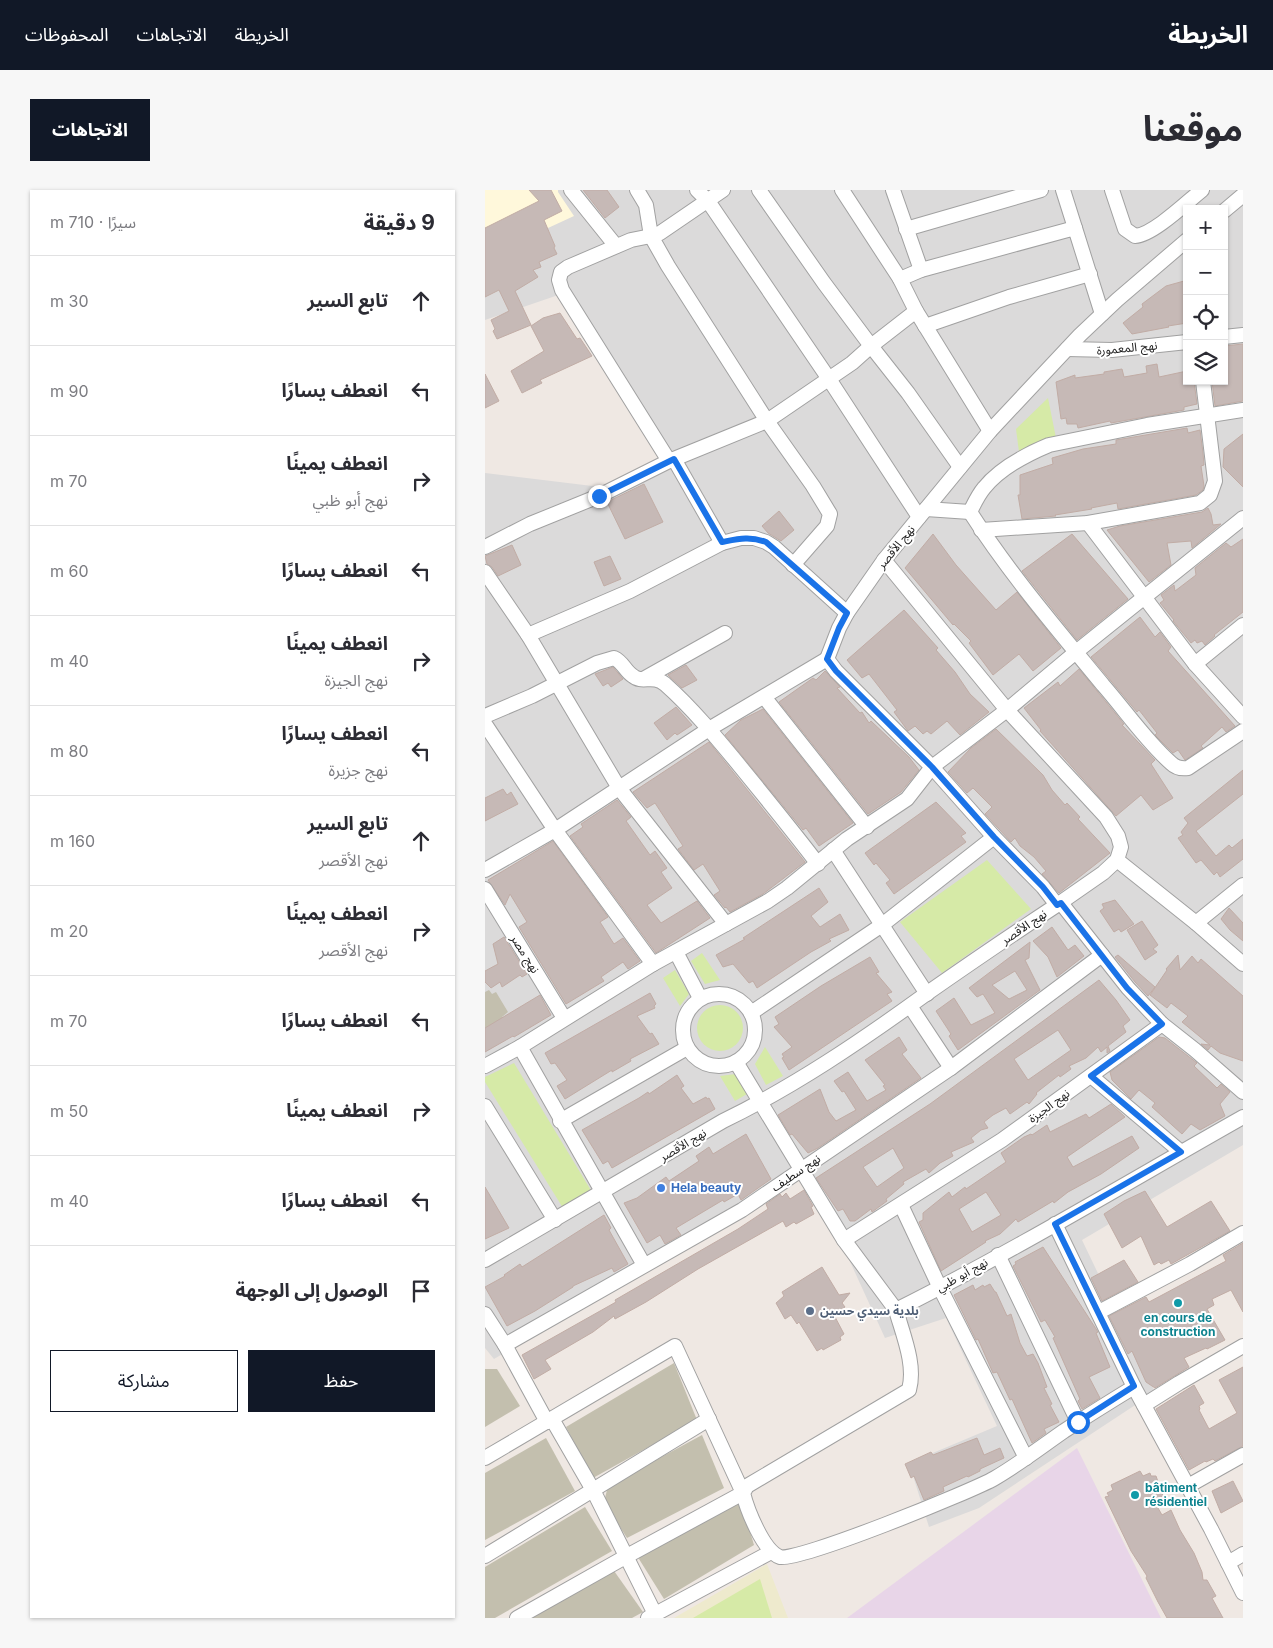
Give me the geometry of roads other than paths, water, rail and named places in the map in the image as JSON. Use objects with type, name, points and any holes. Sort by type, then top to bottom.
[{"type":"street","points":[[571,190],[616,246]]},
{"type":"street","points":[[637,190],[646,205],[651,236],[687,298],[830,514],[827,526],[793,565]]},
{"type":"street","points":[[697,190],[707,201],[923,513],[970,512]]},
{"type":"street","points":[[722,542],[671,460],[581,323],[561,290],[559,280],[561,272],[568,267],[631,240],[651,236],[675,224],[723,190]]},
{"type":"street","points":[[759,190],[824,283],[908,393],[960,467]]},
{"type":"street","points":[[842,190],[900,279],[916,311],[990,431]]},
{"type":"street","points":[[893,190],[921,270]]},
{"type":"street","points":[[906,229],[1041,190]]},
{"type":"street","points":[[1063,190],[1102,314]]},
{"type":"street","points":[[1112,190],[1125,230],[1135,236],[1145,234],[1201,190]]},
{"type":"street","points":[[1228,208],[1243,196]]},
{"type":"street","points":[[900,279],[921,270],[1075,228]]},
{"type":"street","name":"نهج الأقصر","points":[[485,1260],[603,1193],[723,1121],[762,1102],[867,1036],[1059,904],[994,837],[932,767],[836,671],[827,659],[847,613],[884,560],[990,431],[1102,314],[1183,243]]},
{"type":"street","points":[[925,326],[1009,297],[1090,274]]},
{"type":"street","points":[[485,547],[530,524],[599,496],[671,460],[767,421],[852,363],[916,311]]},
{"type":"street","points":[[1228,337],[1243,335]]},
{"type":"street","name":"نهج المعمورة","points":[[1067,349],[1112,350],[1183,342]]},
{"type":"street","points":[[981,530],[1088,523],[1200,503],[1211,495],[1215,481],[1204,385]]},
{"type":"street","points":[[970,512],[982,490],[994,476],[1008,466],[1042,448],[1097,434],[1243,410]]},
{"type":"street","points":[[970,512],[981,530],[1076,652],[1172,765],[1180,769],[1188,768],[1243,731]]},
{"type":"street","points":[[485,1066],[653,964],[774,897],[819,864],[833,850],[907,799],[932,767],[1007,710],[1243,518]]},
{"type":"street","points":[[1088,523],[1195,664],[1243,717]]},
{"type":"street","points":[[527,635],[630,591],[722,542],[741,538],[754,538],[774,547],[847,613]]},
{"type":"street","points":[[884,560],[1007,710],[1106,818],[1118,836],[1121,847],[1117,860],[1103,873],[1059,904],[1132,994],[1162,1024],[1243,1092]]},
{"type":"street","points":[[485,572],[527,635],[619,788],[726,924]]},
{"type":"street","points":[[1195,664],[1243,625]]},
{"type":"street","points":[[642,679],[725,633]]},
{"type":"street","points":[[485,716],[597,663],[614,658],[622,663],[631,676],[659,680],[709,729],[819,864]]},
{"type":"street","points":[[485,870],[555,830],[709,729],[765,698],[827,659]]},
{"type":"street","points":[[765,698],[867,827]]},
{"type":"street","points":[[485,724],[555,830],[653,964]]},
{"type":"street","points":[[751,1013],[882,925],[994,837]]},
{"type":"street","points":[[833,850],[927,994]]},
{"type":"street","points":[[1117,860],[1196,923],[1243,964]]},
{"type":"street","points":[[1196,923],[1243,885]]},
{"type":"street","name":"نهج مصر","points":[[485,889],[565,1018]]},
{"type":"street","points":[[676,952],[700,998]]},
{"type":"street","name":"نهج سطيف","points":[[505,1345],[742,1210],[951,1068],[1102,955]]},
{"type":"street","points":[[709,994],[729,995],[746,1005],[751,1013],[755,1032],[753,1041],[750,1049],[736,1062],[718,1066],[709,1065],[700,1061],[687,1048],[683,1037],[684,1020],[691,1005],[700,998],[709,994]]},
{"type":"street","points":[[910,1006],[951,1068]]},
{"type":"street","name":"نهج الجيزة","points":[[844,1240],[1002,1140],[1162,1024]]},
{"type":"street","points":[[519,1047],[644,1265]]},
{"type":"street","points":[[560,1121],[687,1048]]},
{"type":"street","points":[[517,1618],[743,1493],[747,1486],[909,1390],[911,1368],[896,1310],[844,1240],[803,1169],[736,1062]]},
{"type":"street","points":[[1091,1076],[1181,1152]]},
{"type":"street","points":[[485,1106],[555,1220]]},
{"type":"street","name":"نهج أبو ظبي","points":[[896,1310],[998,1256],[1243,1117]]},
{"type":"street","points":[[901,1205],[940,1288],[1025,1458]]},
{"type":"street","points":[[1055,1224],[1134,1386],[1243,1593]]},
{"type":"street","points":[[1099,1312],[1190,1264],[1243,1233]]},
{"type":"street","points":[[998,1256],[1078,1422]]},
{"type":"street","points":[[485,1314],[593,1490],[627,1556],[652,1616],[771,1552]]},
{"type":"street","points":[[485,1458],[675,1346],[743,1493],[755,1524],[771,1552],[781,1558],[798,1556],[843,1540],[976,1488],[994,1479],[1134,1386]]},
{"type":"street","points":[[1144,1405],[1179,1382],[1243,1346]]},
{"type":"street","points":[[485,1556],[709,1419]]},
{"type":"street","points":[[1187,1486],[1243,1455]]},
{"type":"street","points":[[1228,1563],[1243,1554]]},
{"type":"place","name":"Hela beauty","points":[[661,1188]]},
{"type":"place","name":"en cours de construction","points":[[1178,1303]]},
{"type":"place","name":"بلدية سيدي حسين","points":[[810,1311]]},
{"type":"place","name":"bâtiment résidentiel","points":[[1135,1495]]}]
